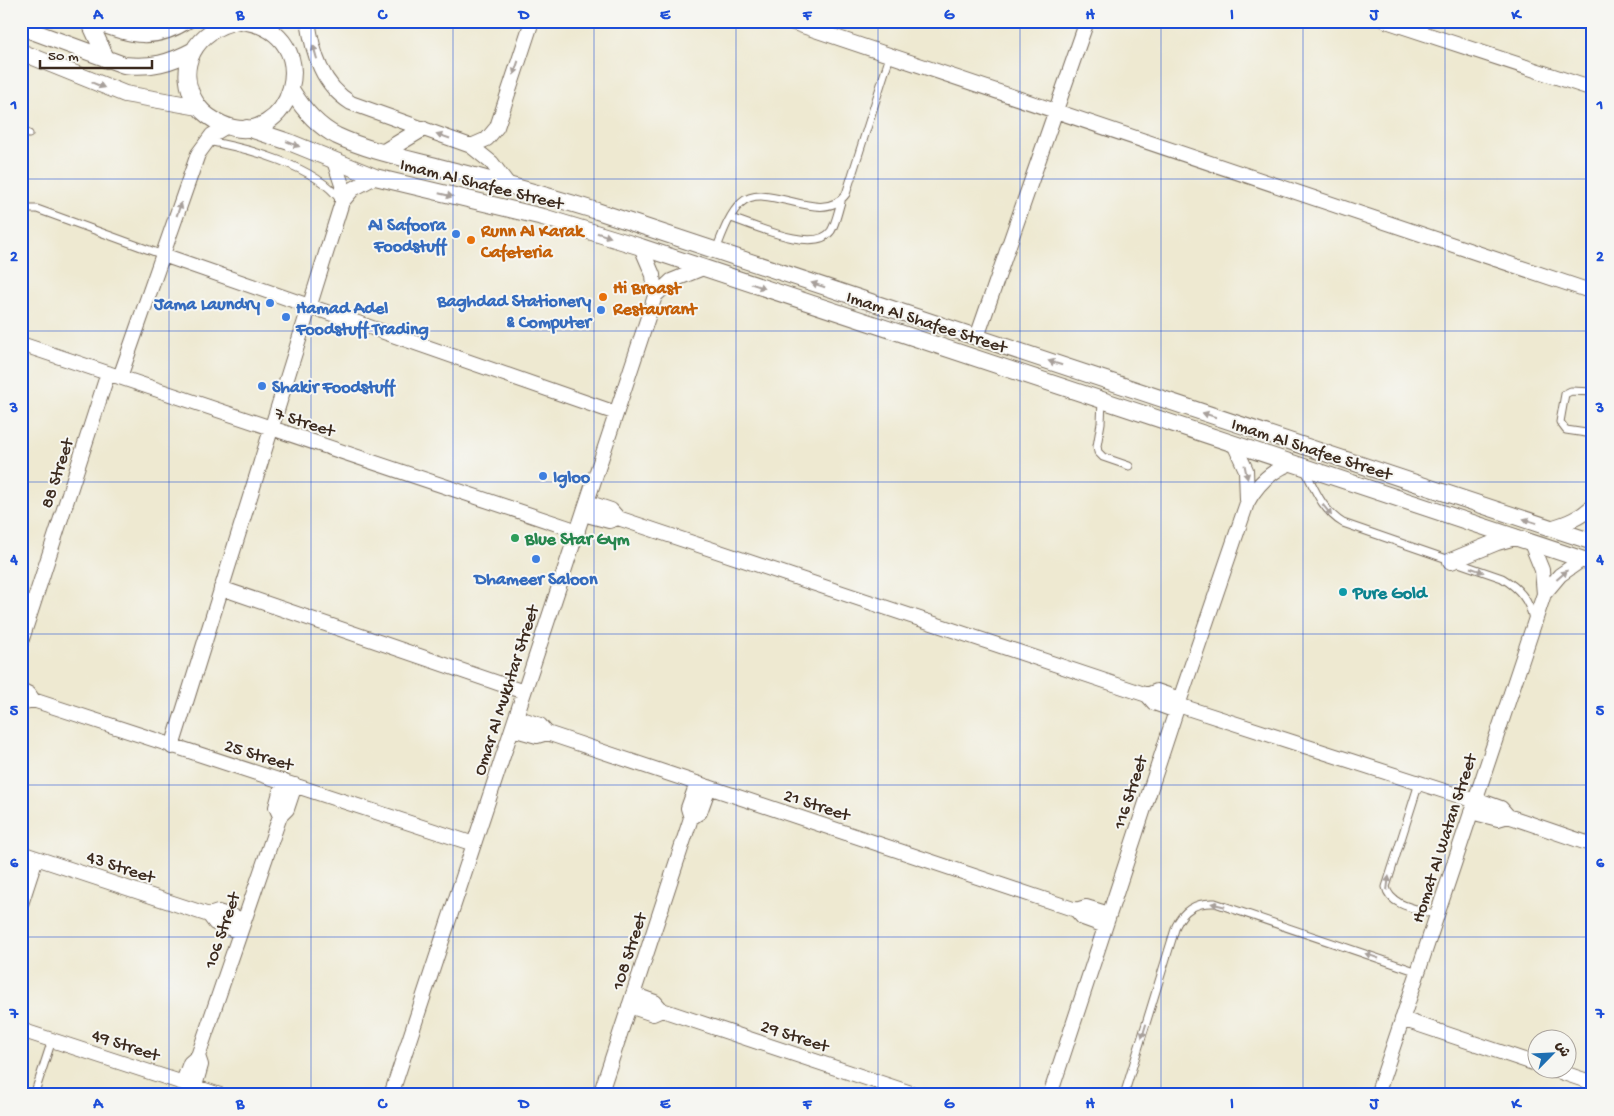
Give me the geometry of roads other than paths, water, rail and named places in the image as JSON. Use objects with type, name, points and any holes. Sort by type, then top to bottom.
[{"type":"street","points":[[89,21],[140,37],[168,32],[188,21]]},
{"type":"street","points":[[89,21],[107,60]]},
{"type":"street","points":[[277,21],[280,38],[293,63],[292,91],[285,105],[275,116],[262,124],[247,128],[227,126],[211,119],[199,107],[191,94],[188,80],[188,64],[194,50],[212,29],[233,22],[255,23],[268,29],[280,38]]},
{"type":"street","points":[[308,21],[324,77],[340,96],[351,103],[471,146],[492,163],[508,184]]},
{"type":"street","points":[[788,21],[1593,292]]},
{"type":"street","points":[[977,337],[1087,21]]},
{"type":"street","points":[[1386,21],[1417,26],[1593,89]]},
{"type":"street","points":[[471,146],[486,139],[497,127],[529,22]]},
{"type":"street","points":[[21,27],[124,65],[142,67],[160,65],[194,50]]},
{"type":"street","points":[[23,54],[125,94],[199,107]]},
{"type":"street","name":"Imam Al Shafee Street","points":[[292,91],[311,117],[337,136],[384,152],[508,184],[977,337],[1593,542]]},
{"type":"street","points":[[206,141],[227,126]]},
{"type":"street","name":"Imam Al Shafee Street","points":[[247,128],[289,142],[375,177],[550,219],[641,247],[1588,561]]},
{"type":"street","points":[[384,152],[422,129]]},
{"type":"street","name":"88 Street","points":[[21,642],[114,375],[163,255],[198,154],[206,141]]},
{"type":"street","points":[[172,747],[342,202],[342,185],[334,161]]},
{"type":"street","points":[[342,202],[353,189],[375,177]]},
{"type":"street","name":"Omar Al Mukhtar Street","points":[[391,1095],[655,296],[652,275],[641,247]]},
{"type":"street","points":[[163,255],[616,413]]},
{"type":"street","points":[[655,296],[671,282],[703,268]]},
{"type":"street","name":"7 Street","points":[[21,344],[578,531]]},
{"type":"street","name":"116 Street","points":[[1234,444],[1246,470],[1247,503]]},
{"type":"street","name":"116 Street","points":[[1050,1095],[1178,705],[1247,503],[1252,493],[1267,476],[1297,465]]},
{"type":"street","points":[[1550,528],[1567,524],[1583,515],[1593,506]]},
{"type":"street","points":[[585,508],[609,521],[618,518],[1147,694],[1157,691],[1178,705],[1419,783],[1474,804],[1498,819],[1508,816],[1593,844]]},
{"type":"street","points":[[1452,561],[1497,542],[1515,537]]},
{"type":"street","name":"Homat Al Watan Street","points":[[1531,542],[1542,570],[1544,594]]},
{"type":"street","name":"Homat Al Watan Street","points":[[1377,1095],[1544,594],[1560,575],[1588,561]]},
{"type":"street","points":[[221,588],[524,692]]},
{"type":"street","name":"25 Street","points":[[21,690],[29,694],[27,702],[289,783],[474,844]]},
{"type":"street","name":"21 Street","points":[[514,723],[537,736],[547,733],[1076,910],[1086,907],[1107,920]]},
{"type":"street","name":"106 Street","points":[[189,1084],[201,1065],[198,1056],[280,816],[276,807],[289,783]]},
{"type":"street","name":"108 Street","points":[[600,1095],[691,818],[700,812],[703,785]]},
{"type":"street","name":"43 Street","points":[[21,853],[209,915],[216,923],[242,926]]},
{"type":"street","points":[[21,904],[36,858]]},
{"type":"street","name":"29 Street","points":[[631,1000],[655,1002],[662,1010],[916,1095]]},
{"type":"street","points":[[1402,1019],[1526,1061]]},
{"type":"street","name":"49 Street","points":[[21,1030],[220,1095]]},
{"type":"street","points":[[1576,1077],[1593,1083]]},
{"type":"lane","points":[[732,218],[800,240],[816,241],[831,231],[841,202],[846,194],[890,56]]},
{"type":"lane","points":[[21,131],[29,134]]},
{"type":"lane","points":[[206,141],[239,148],[307,172],[327,184],[342,202]]},
{"type":"lane","points":[[715,251],[743,201],[761,197],[822,207],[841,202]]},
{"type":"lane","points":[[21,218],[27,209],[37,209],[163,255]]},
{"type":"lane","points":[[1593,392],[1571,391],[1565,394],[1560,422],[1566,430],[1593,434]]},
{"type":"lane","points":[[1102,400],[1098,452],[1103,457],[1129,466]]},
{"type":"lane","points":[[1297,465],[1323,505],[1335,519],[1512,584],[1528,601],[1534,623]]},
{"type":"lane","points":[[1419,783],[1386,887],[1387,893],[1396,902],[1437,915]]},
{"type":"lane","points":[[1124,1095],[1176,926],[1185,912],[1199,904],[1215,903],[1418,972]]},
{"type":"lane","points":[[34,1095],[52,1040]]},
{"type":"place","name":"Al Safoora Foodstuff","points":[[456,234]]},
{"type":"place","name":"Runn Al Karak Cafeteria","points":[[471,240]]},
{"type":"place","name":"Hi Broast Restaurant","points":[[603,297]]},
{"type":"place","name":"Jama Laundry","points":[[270,303]]},
{"type":"place","name":"Baghdad Stationery & Computer","points":[[601,310]]},
{"type":"place","name":"Hamad Adel Foodstuff Trading","points":[[286,317]]},
{"type":"place","name":"Shakir Foodstuff","points":[[262,386]]},
{"type":"place","name":"Igloo","points":[[543,476]]},
{"type":"place","name":"Blue Star Gym","points":[[515,538]]},
{"type":"place","name":"Dhameer Saloon","points":[[536,559]]},
{"type":"place","name":"Pure Gold","points":[[1343,592]]}]
